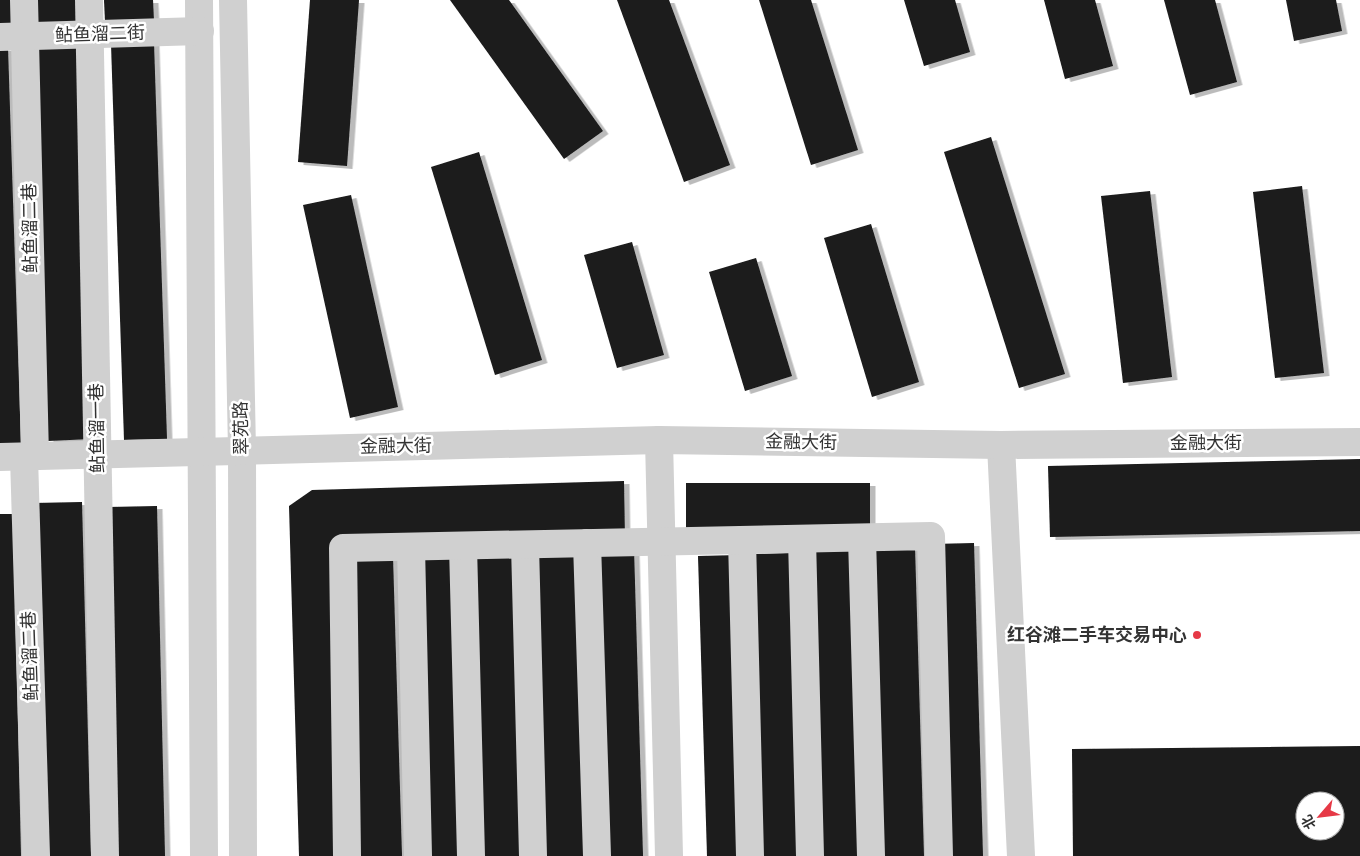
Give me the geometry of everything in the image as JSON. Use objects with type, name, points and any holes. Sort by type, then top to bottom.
[{"type":"street","name":"鲇鱼溜二巷","points":[[24,0],[13,36],[20,457],[36,856]]},
{"type":"street","name":"鲇鱼溜一巷","points":[[89,0],[105,856]]},
{"type":"street","points":[[199,0],[204,856]]},
{"type":"street","name":"翠苑路","points":[[233,0],[242,450],[244,856]]},
{"type":"street","name":"鲇鱼溜二街","points":[[13,36],[200,31]]},
{"type":"street","points":[[659,440],[670,856]]},
{"type":"street","name":"金融大街","points":[[20,457],[659,440],[1001,444],[1360,442]]},
{"type":"street","points":[[1001,444],[1020,856]]},
{"type":"street","points":[[347,856],[343,548],[931,536],[939,856]]},
{"type":"street","points":[[862,538],[870,856]]},
{"type":"street","points":[[802,539],[810,856]]},
{"type":"street","points":[[742,540],[750,856]]},
{"type":"street","points":[[587,543],[597,856]]},
{"type":"street","points":[[525,545],[534,856]]},
{"type":"street","points":[[462,546],[471,856]]},
{"type":"street","points":[[411,547],[418,856]]},
{"type":"building","points":[[0,0],[17,0],[17,28],[0,28]]},
{"type":"building","points":[[32,0],[81,0],[82,25],[33,26]]},
{"type":"building","points":[[104,0],[153,0],[154,21],[105,22]]},
{"type":"building","points":[[310,0],[359,0],[347,166],[298,162]]},
{"type":"building","points":[[450,0],[509,0],[603,131],[564,159]]},
{"type":"building","points":[[617,0],[669,0],[730,165],[684,182]]},
{"type":"building","points":[[759,0],[811,0],[858,150],[811,165]]},
{"type":"building","points":[[904,0],[955,0],[970,52],[924,66]]},
{"type":"building","points":[[1044,0],[1095,0],[1113,66],[1065,79]]},
{"type":"building","points":[[1164,0],[1215,0],[1237,82],[1190,95]]},
{"type":"building","points":[[1286,0],[1336,0],[1342,31],[1294,41]]},
{"type":"building","points":[[78,42],[91,439],[48,441],[35,44]]},
{"type":"building","points":[[154,43],[167,439],[124,440],[111,44]]},
{"type":"building","points":[[0,48],[8,48],[21,445],[0,445]]},
{"type":"building","points":[[991,137],[1065,374],[1019,388],[944,152]]},
{"type":"building","points":[[479,152],[542,360],[495,375],[431,167]]},
{"type":"building","points":[[1302,186],[1324,373],[1275,378],[1253,192]]},
{"type":"building","points":[[1150,191],[1172,377],[1123,383],[1101,196]]},
{"type":"building","points":[[351,195],[398,407],[350,418],[303,205]]},
{"type":"building","points":[[871,224],[919,382],[872,397],[824,238]]},
{"type":"building","points":[[632,242],[664,355],[617,368],[584,255]]},
{"type":"building","points":[[756,258],[792,376],[745,391],[709,272]]},
{"type":"building","points":[[1360,459],[1360,531],[1050,537],[1048,466]]},
{"type":"building","points":[[624,481],[625,539],[341,546],[341,856],[299,856],[289,506],[312,490]]},
{"type":"building","points":[[686,483],[870,483],[870,532],[686,532]]},
{"type":"building","points":[[82,502],[91,856],[42,856],[33,503]]},
{"type":"building","points":[[157,506],[165,856],[116,856],[108,507]]},
{"type":"building","points":[[0,514],[13,514],[21,856],[0,856]]},
{"type":"building","points":[[974,543],[983,856],[942,856],[932,544]]},
{"type":"building","points":[[578,547],[587,856],[546,856],[536,548]]},
{"type":"building","points":[[915,547],[924,856],[883,856],[873,549]]},
{"type":"building","points":[[854,548],[863,856],[822,856],[812,549]]},
{"type":"building","points":[[634,549],[643,856],[602,856],[593,550]]},
{"type":"building","points":[[512,550],[522,856],[480,856],[471,551]]},
{"type":"building","points":[[456,552],[465,856],[424,856],[415,554]]},
{"type":"building","points":[[796,553],[805,856],[763,856],[754,554]]},
{"type":"building","points":[[739,555],[748,856],[707,856],[698,556]]},
{"type":"building","points":[[393,557],[402,856],[360,856],[351,558]]},
{"type":"building","points":[[1360,746],[1360,856],[1073,856],[1072,749]]},
{"type":"place","name":"红谷滩二手车交易中心","points":[[1197,635]]}]
